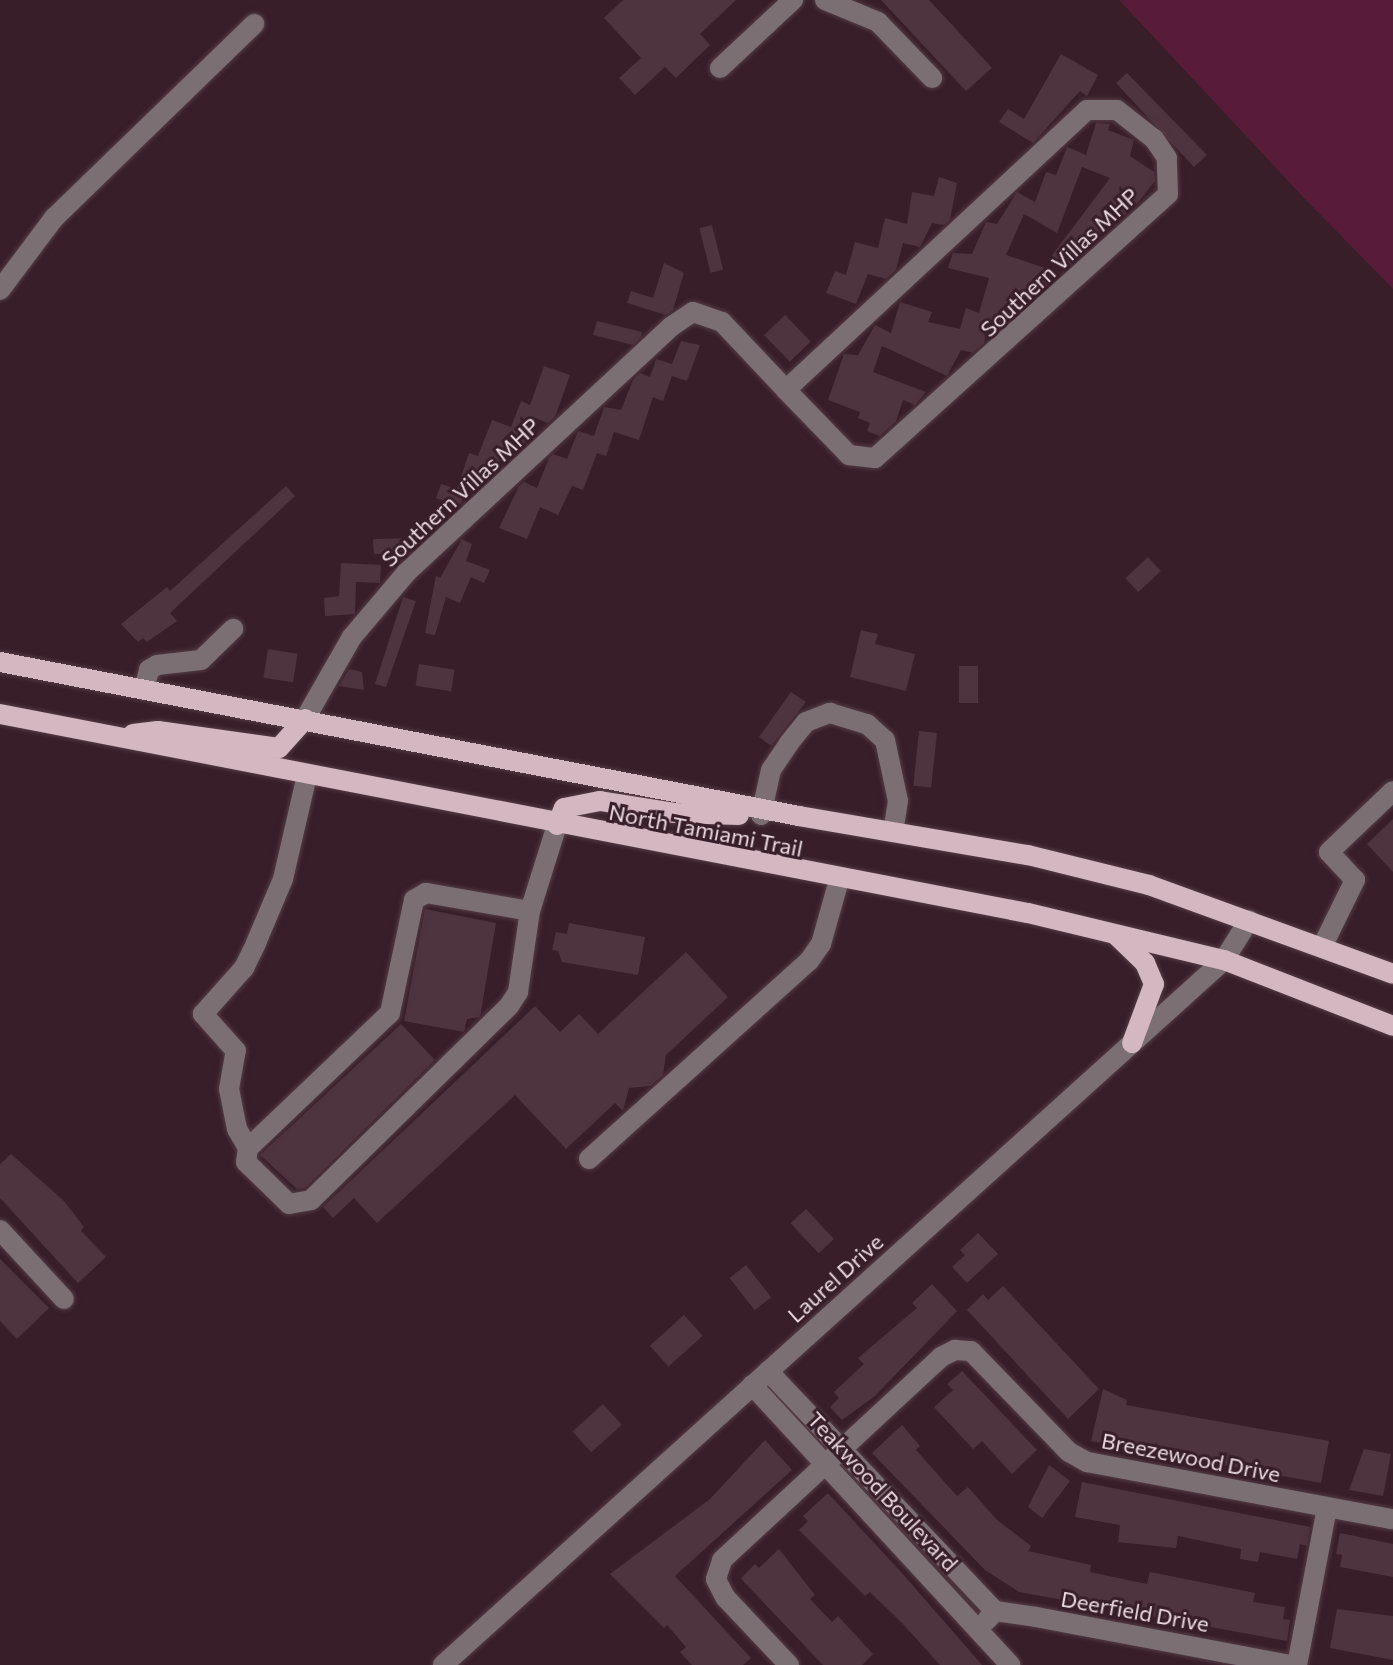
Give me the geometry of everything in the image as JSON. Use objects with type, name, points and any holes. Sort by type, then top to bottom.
[{"type":"main road","name":"North Tamiami Trail","points":[[0,662],[305,719],[762,812],[1043,859],[1149,885],[1393,974]]},
{"type":"main road","name":"North Tamiami Trail","points":[[0,714],[839,880],[1028,913],[1224,960],[1393,1026]]},
{"type":"main road","points":[[113,737],[158,731],[279,748],[305,719]]},
{"type":"main road","points":[[557,825],[564,808],[600,801],[674,813],[762,812]]},
{"type":"main road","points":[[1116,935],[1145,963],[1154,984],[1132,1043]]},
{"type":"street","points":[[720,68],[793,0]]},
{"type":"street","points":[[825,0],[878,22],[932,78]]},
{"type":"street","points":[[0,290],[54,218],[254,24]]},
{"type":"street","name":"Southern Villas MHP","points":[[305,719],[352,637],[406,573],[672,326],[693,312],[722,322],[786,390],[849,455],[875,458],[889,451],[1168,194],[1167,158],[1154,139],[1117,110],[1087,110],[786,390]]},
{"type":"street","points":[[144,690],[149,670],[157,665],[201,660],[233,629]]},
{"type":"street","points":[[762,812],[771,770],[806,722],[830,713],[848,716],[885,740],[898,801],[893,832]]},
{"type":"street","points":[[307,775],[283,879],[256,943],[244,968],[203,1014],[236,1051],[229,1089],[237,1129],[248,1148],[246,1162],[289,1204],[311,1200],[509,1006],[518,992],[530,911],[557,825]]},
{"type":"street","points":[[1322,947],[1355,880],[1329,852],[1393,791]]},
{"type":"street","points":[[589,1159],[809,961],[821,944],[839,880]]},
{"type":"street","points":[[248,1148],[390,1013],[411,910],[419,895],[530,911]]},
{"type":"street","name":"Laurel Drive","points":[[443,1665],[1224,960],[1249,920]]},
{"type":"street","points":[[0,1230],[64,1299]]},
{"type":"street","name":"Breezewood Drive","points":[[789,1665],[725,1597],[716,1579],[722,1560],[941,1357],[955,1350],[971,1351],[1054,1438],[1087,1462],[1393,1519]]},
{"type":"street","name":"Teakwood Boulevard","points":[[768,1371],[995,1611]]},
{"type":"street","name":"Teakwood Boulevard","points":[[752,1385],[1010,1665]]},
{"type":"street","points":[[1297,1665],[1327,1508]]},
{"type":"street","points":[[979,1630],[995,1611]]},
{"type":"street","name":"Deerfield Drive","points":[[995,1611],[1290,1665]]},
{"type":"shaded area","points":[[1119,0],[1393,0],[1393,289],[1303,197]]},
{"type":"building","points":[[623,0],[736,0],[700,34],[710,45],[676,78],[665,67],[635,95],[619,78],[641,58],[604,18]]},
{"type":"building","points":[[881,0],[929,0],[992,68],[966,91]]},
{"type":"building","points":[[1061,54],[1098,75],[1087,96],[1080,91],[1033,143],[999,122],[1008,109],[1024,119]]},
{"type":"building","points":[[1127,73],[1207,155],[1194,167],[1116,83]]},
{"type":"building","points":[[1096,123],[1110,124],[1108,130],[1134,140],[1130,156],[1154,172],[1155,181],[1136,205],[1123,217],[1108,206],[1099,239],[1083,235],[1070,265],[1050,258],[1110,178],[1082,167],[1057,233],[1024,214],[1006,255],[1054,271],[1050,283],[1044,288],[1032,285],[1027,304],[1019,311],[1011,309],[998,330],[988,326],[984,343],[973,353],[961,350],[947,376],[882,346],[873,372],[926,392],[915,405],[903,400],[896,421],[880,436],[867,431],[870,423],[858,418],[860,412],[828,400],[844,354],[858,355],[875,325],[891,333],[900,302],[932,312],[928,322],[960,329],[966,308],[979,313],[989,278],[948,268],[953,253],[972,254],[986,222],[997,224],[1017,192],[1035,202],[1046,172],[1056,175],[1067,147],[1086,155]]},
{"type":"building","points":[[939,177],[957,183],[950,220],[944,225],[932,223],[920,247],[903,243],[896,270],[886,279],[868,274],[856,304],[826,293],[835,271],[846,275],[855,242],[878,248],[885,218],[907,224],[912,192],[934,196]]},
{"type":"building","points":[[712,225],[723,270],[711,273],[699,228]]},
{"type":"building","points":[[664,263],[684,273],[673,310],[666,315],[627,303],[631,291],[653,298]]},
{"type":"building","points":[[785,315],[811,342],[790,362],[764,335]]},
{"type":"building","points":[[597,321],[642,332],[641,337],[633,345],[593,335]]},
{"type":"building","points":[[681,341],[700,345],[687,381],[672,376],[663,401],[653,397],[639,440],[614,432],[606,456],[597,453],[583,490],[572,486],[558,515],[540,507],[527,539],[499,528],[519,486],[524,482],[537,488],[549,458],[553,454],[567,459],[578,431],[594,436],[604,407],[621,410],[633,380],[640,373],[650,377],[656,359],[672,364]]},
{"type":"building","points":[[544,366],[570,375],[555,417],[548,423],[535,418],[524,445],[516,453],[505,449],[497,470],[487,480],[475,476],[459,506],[436,498],[441,484],[457,489],[469,453],[478,456],[492,420],[511,427],[521,401],[530,405]]},
{"type":"building","points":[[286,486],[295,496],[170,613],[177,621],[147,642],[143,638],[138,642],[121,624],[167,587],[170,591]]},
{"type":"building","points":[[416,538],[408,554],[374,554],[373,539]]},
{"type":"building","points":[[462,539],[472,544],[466,561],[490,570],[484,583],[471,577],[460,603],[446,597],[435,635],[425,633],[436,576],[440,578]]},
{"type":"building","points":[[1148,557],[1161,571],[1138,592],[1125,578]]},
{"type":"building","points":[[341,563],[381,565],[380,583],[356,582],[355,614],[325,616],[324,598],[339,596]]},
{"type":"building","points":[[403,597],[416,601],[386,687],[375,684]]},
{"type":"building","points":[[861,630],[878,634],[875,644],[915,654],[906,691],[850,677]]},
{"type":"building","points":[[268,649],[298,654],[293,682],[263,678]]},
{"type":"building","points":[[419,664],[455,670],[451,691],[416,686]]},
{"type":"building","points":[[959,666],[978,666],[978,703],[959,703]]},
{"type":"building","points":[[349,669],[362,672],[364,690],[339,686]]},
{"type":"building","points":[[791,692],[806,702],[771,746],[759,737]]},
{"type":"building","points":[[919,731],[937,733],[931,788],[913,786]]},
{"type":"building","points":[[1393,819],[1393,872],[1367,844]]},
{"type":"building","points":[[425,909],[496,923],[480,1017],[467,1019],[464,1032],[404,1021]]},
{"type":"building","points":[[569,923],[645,937],[638,975],[562,962],[558,951],[552,950],[556,932],[567,934]]},
{"type":"building","points":[[686,952],[728,997],[666,1055],[663,1075],[650,1086],[629,1088],[623,1111],[615,1103],[566,1149],[515,1095],[377,1223],[354,1198],[333,1218],[323,1207],[535,1006],[560,1032],[579,1014],[598,1034]]},
{"type":"building","points":[[401,1024],[435,1060],[305,1188],[297,1189],[260,1155]]},
{"type":"building","points":[[11,1154],[64,1201],[84,1227],[81,1231],[106,1257],[78,1283],[0,1198],[0,1164]]},
{"type":"building","points":[[806,1209],[834,1239],[819,1253],[791,1223]]},
{"type":"building","points":[[978,1233],[998,1254],[967,1283],[952,1267],[965,1255],[960,1250]]},
{"type":"building","points":[[0,1259],[49,1308],[17,1339],[0,1321]]},
{"type":"building","points":[[746,1265],[771,1297],[755,1310],[729,1278]]},
{"type":"building","points":[[932,1284],[957,1311],[875,1396],[842,1420],[830,1407],[839,1398],[834,1392],[864,1364],[858,1358],[917,1308],[912,1303]]},
{"type":"building","points":[[1003,1286],[1099,1389],[1068,1419],[967,1310],[983,1294],[988,1300]]},
{"type":"building","points":[[684,1315],[703,1336],[669,1367],[650,1346]]},
{"type":"building","points":[[962,1371],[1037,1450],[1012,1474],[982,1441],[973,1449],[934,1407],[953,1390],[947,1384]]},
{"type":"building","points":[[1103,1389],[1127,1400],[1126,1405],[1329,1441],[1321,1483],[1091,1441]]},
{"type":"building","points":[[603,1404],[622,1425],[591,1452],[573,1431]]},
{"type":"building","points":[[902,1425],[920,1446],[916,1450],[957,1496],[968,1487],[997,1520],[1031,1546],[1028,1551],[1091,1565],[1090,1572],[1147,1584],[1150,1572],[1255,1593],[1253,1602],[1285,1607],[1283,1619],[1290,1620],[1287,1641],[1019,1592],[985,1570],[872,1453]]},
{"type":"building","points":[[765,1440],[792,1470],[675,1576],[751,1658],[743,1665],[692,1665],[680,1652],[686,1647],[667,1625],[664,1628],[610,1574],[710,1499]]},
{"type":"building","points":[[1364,1449],[1391,1454],[1383,1496],[1349,1490]]},
{"type":"building","points":[[1049,1465],[1070,1481],[1042,1518],[1028,1507]]},
{"type":"building","points":[[1082,1482],[1310,1527],[1307,1546],[1300,1544],[1297,1559],[1260,1552],[1258,1562],[1240,1559],[1241,1549],[1178,1536],[1176,1548],[1118,1542],[1120,1525],[1075,1517]]},
{"type":"building","points":[[828,1493],[982,1665],[940,1665],[870,1592],[865,1596],[799,1530],[808,1521],[803,1516]]},
{"type":"building","points":[[1340,1533],[1393,1544],[1393,1577],[1340,1567],[1342,1555],[1336,1554]]},
{"type":"building","points":[[779,1549],[815,1595],[810,1599],[832,1622],[838,1616],[873,1654],[862,1665],[823,1665],[741,1578],[755,1564],[759,1568]]},
{"type":"building","points":[[1337,1609],[1393,1616],[1393,1660],[1330,1648]]}]
